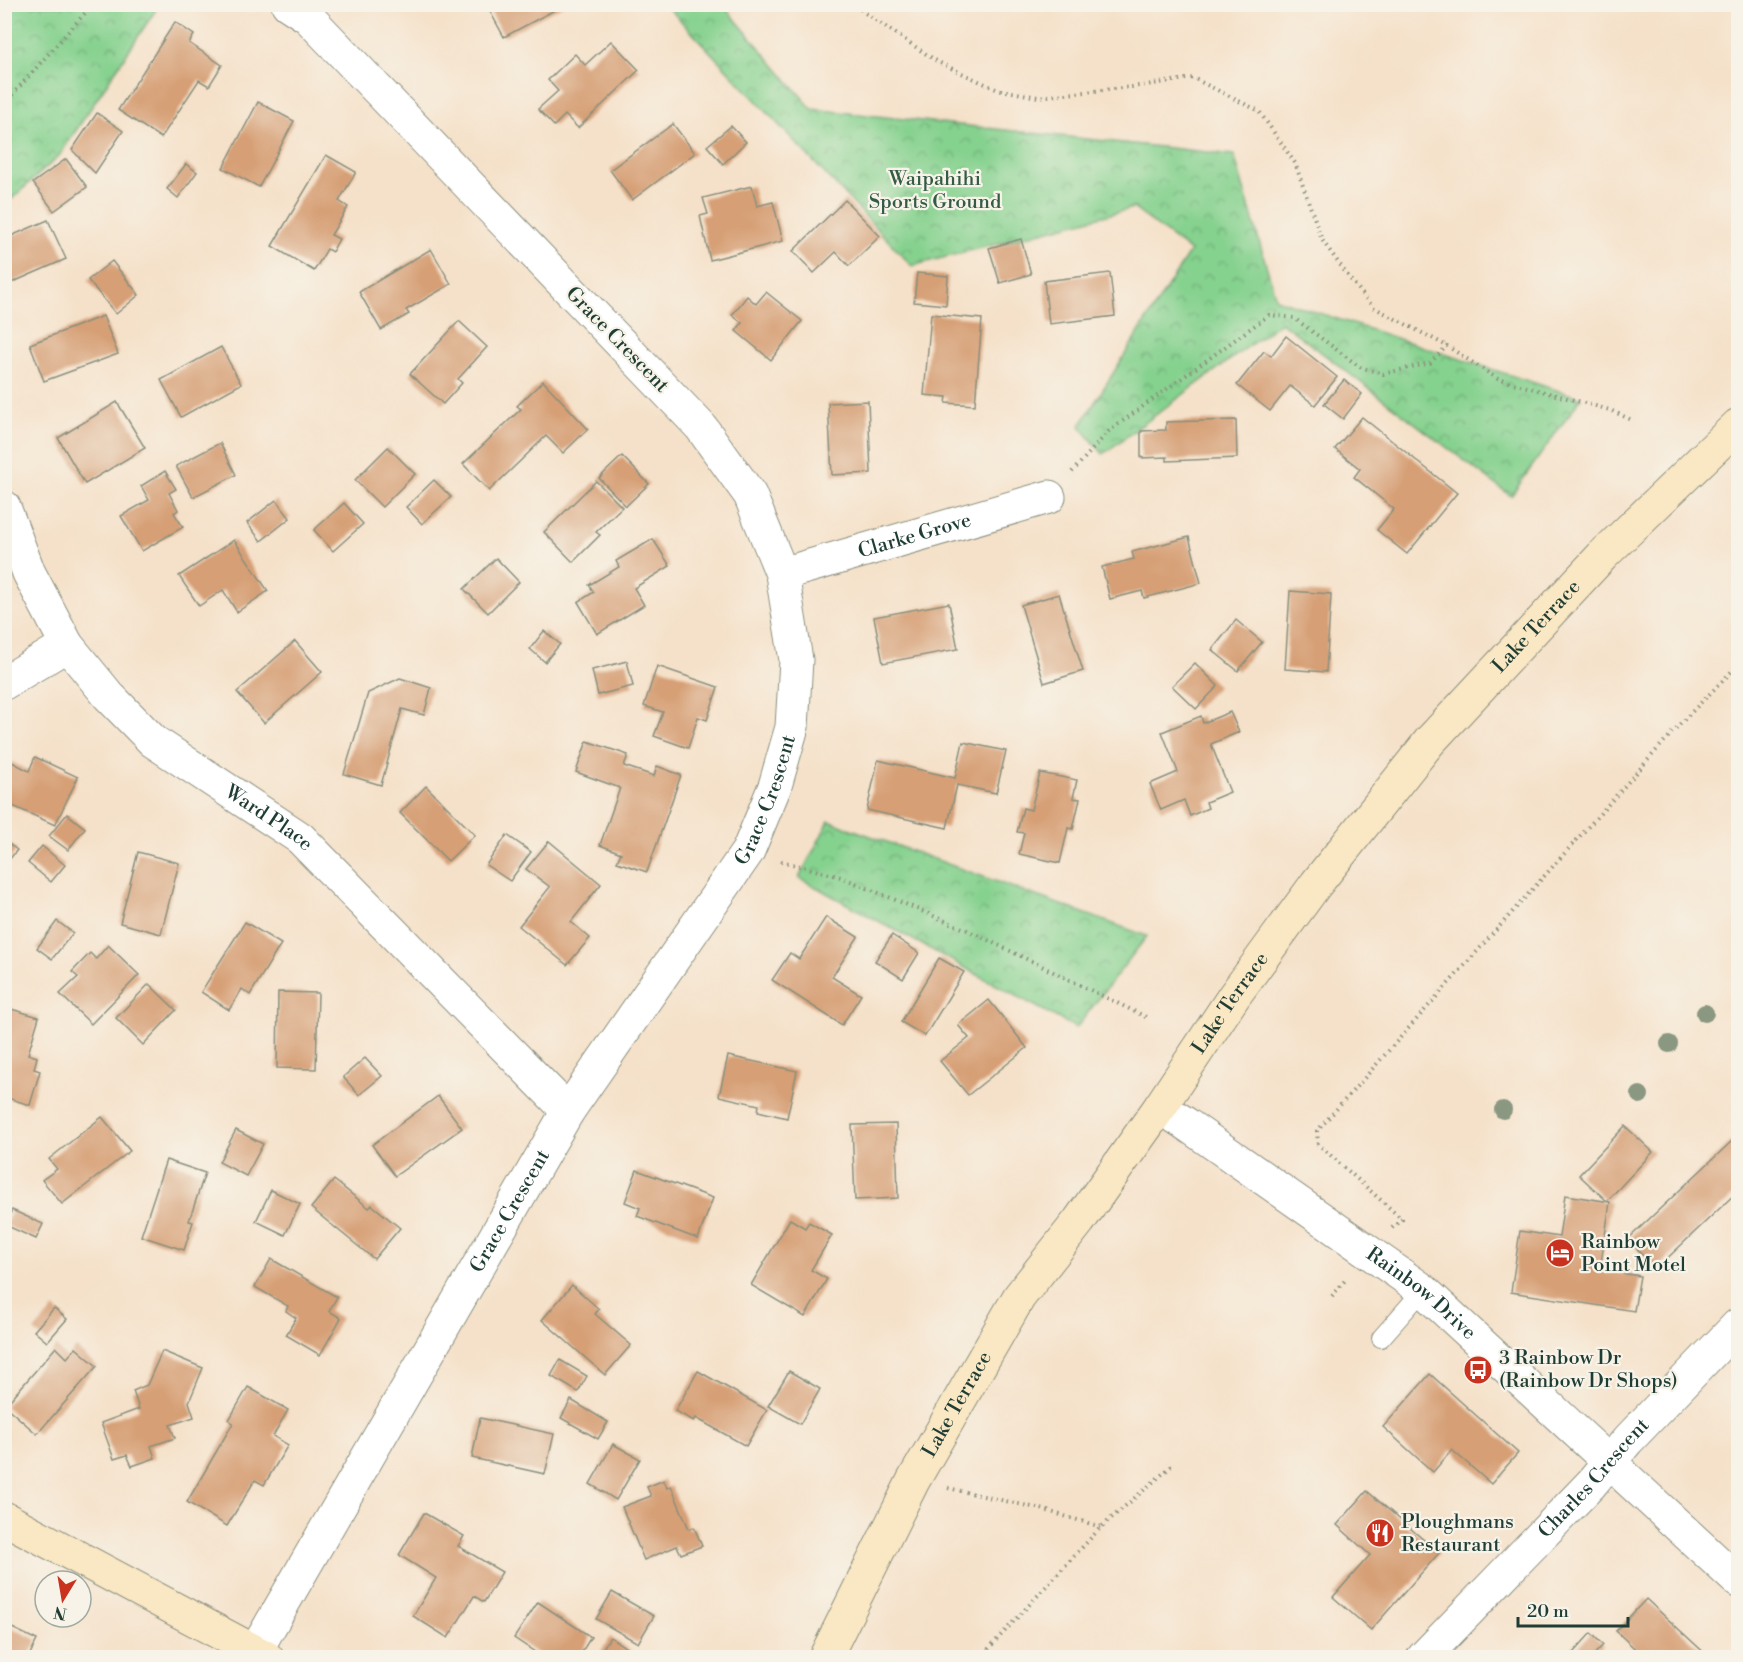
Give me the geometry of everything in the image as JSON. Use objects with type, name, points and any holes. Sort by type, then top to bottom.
[{"type":"main road","name":"Lake Terrace","points":[[825,1658],[913,1481],[1019,1297],[1079,1221],[1160,1107],[1234,996],[1316,884],[1430,741],[1603,555],[1738,425]]},
{"type":"main road","points":[[4,1518],[262,1654]]},
{"type":"street","name":"Grace Crescent","points":[[262,1654],[568,1111],[748,851],[775,786],[792,728],[796,660],[782,574],[750,495],[701,426],[308,17],[288,4]]},
{"type":"street","name":"Clarke Grove","points":[[782,574],[1049,497]]},
{"type":"street","name":"Ward Place","points":[[4,507],[29,573],[67,645],[108,695],[153,741],[300,838],[568,1111]]},
{"type":"street","points":[[4,683],[67,645]]},
{"type":"street","name":"Rainbow Drive","points":[[1160,1107],[1423,1290],[1738,1581]]},
{"type":"street","name":"Charles Crescent","points":[[1423,1658],[1610,1463],[1628,1440],[1738,1325]]},
{"type":"lane","points":[[1381,1338],[1423,1290]]},
{"type":"path","points":[[4,104],[93,4]]},
{"type":"path","points":[[858,4],[862,11],[938,62],[996,89],[1038,97],[1193,78],[1259,111],[1294,163],[1322,240],[1373,307],[1447,346],[1498,379],[1610,410],[1632,420]]},
{"type":"path","points":[[1049,497],[1109,431],[1269,315],[1294,318],[1360,367],[1383,374],[1430,363],[1447,346]]},
{"type":"path","points":[[1332,1296],[1401,1218],[1318,1144],[1317,1131],[1679,725],[1738,665]]},
{"type":"path","points":[[748,851],[841,877],[967,930],[1146,1017]]},
{"type":"path","points":[[980,1658],[1101,1527],[1174,1464]]},
{"type":"path","points":[[913,1481],[1041,1509],[1101,1527]]},
{"type":"green space","points":[[10,5],[159,5],[59,156],[5,205],[4,15]]},
{"type":"green space","name":"Waipahihi Sports Ground","points":[[666,5],[723,5],[812,109],[1234,155],[1276,299],[1581,398],[1511,496],[1281,322],[1103,454],[1080,426],[1190,251],[1133,208],[912,266]]},
{"type":"green space","points":[[829,821],[1147,936],[1076,1028],[799,878]]},
{"type":"building","points":[[486,4],[566,4],[504,37]]},
{"type":"building","points":[[175,22],[194,35],[189,43],[222,65],[209,86],[199,80],[161,138],[118,110]]},
{"type":"building","points":[[611,41],[639,70],[578,128],[565,115],[554,126],[538,109],[558,91],[548,80],[575,54],[585,65]]},
{"type":"building","points":[[258,102],[294,121],[259,187],[223,168]]},
{"type":"building","points":[[97,113],[123,131],[95,173],[72,150]]},
{"type":"building","points":[[673,124],[695,153],[632,200],[610,170]]},
{"type":"building","points":[[731,126],[746,142],[723,164],[707,146]]},
{"type":"building","points":[[326,155],[356,172],[339,201],[348,207],[331,235],[339,239],[332,252],[327,249],[314,271],[272,246]]},
{"type":"building","points":[[66,159],[87,187],[54,211],[33,183]]},
{"type":"building","points":[[186,164],[197,172],[178,198],[167,189]]},
{"type":"building","points":[[752,186],[757,206],[773,202],[783,241],[710,260],[700,216],[708,214],[703,198]]},
{"type":"building","points":[[845,200],[880,236],[849,266],[836,252],[814,273],[793,251]]},
{"type":"building","points":[[48,220],[66,259],[4,286],[4,239]]},
{"type":"building","points":[[1021,239],[1031,274],[1000,283],[989,248]]},
{"type":"building","points":[[431,249],[451,284],[406,310],[409,314],[381,330],[359,292]]},
{"type":"building","points":[[112,261],[139,295],[116,314],[88,280]]},
{"type":"building","points":[[917,273],[948,276],[946,305],[914,302]]},
{"type":"building","points":[[1110,273],[1115,316],[1049,324],[1044,281]]},
{"type":"building","points":[[766,292],[802,321],[771,360],[736,331],[742,323],[732,315],[747,296],[756,304]]},
{"type":"building","points":[[931,314],[982,319],[975,405],[946,403],[947,397],[924,395]]},
{"type":"building","points":[[103,316],[118,354],[44,381],[30,344]]},
{"type":"building","points":[[459,321],[487,347],[458,379],[462,383],[443,404],[410,374]]},
{"type":"building","points":[[1286,336],[1337,377],[1315,405],[1290,386],[1270,411],[1237,385],[1264,351],[1271,356]]},
{"type":"building","points":[[221,347],[241,384],[181,417],[161,380]]},
{"type":"building","points":[[1344,380],[1362,394],[1343,419],[1324,404]]},
{"type":"building","points":[[543,381],[588,429],[563,453],[546,436],[489,491],[463,464],[521,409],[517,406]]},
{"type":"building","points":[[868,401],[871,473],[832,475],[828,403]]},
{"type":"building","points":[[117,402],[145,448],[85,484],[58,438]]},
{"type":"building","points":[[1362,417],[1457,493],[1407,554],[1377,530],[1394,509],[1354,477],[1360,469],[1335,449]]},
{"type":"building","points":[[1236,420],[1237,458],[1167,461],[1167,457],[1141,458],[1141,431],[1166,430],[1166,422]]},
{"type":"building","points":[[220,443],[236,475],[193,497],[176,466]]},
{"type":"building","points":[[388,447],[415,474],[382,507],[355,480]]},
{"type":"building","points":[[622,456],[649,484],[626,506],[599,478]]},
{"type":"building","points":[[165,471],[176,489],[169,493],[178,510],[174,513],[183,527],[142,551],[121,516],[149,500],[141,486]]},
{"type":"building","points":[[434,480],[451,497],[422,524],[406,507]]},
{"type":"building","points":[[596,481],[622,507],[596,532],[600,535],[573,562],[544,532]]},
{"type":"building","points":[[276,500],[290,518],[261,541],[247,523]]},
{"type":"building","points":[[344,503],[363,524],[333,551],[314,530]]},
{"type":"building","points":[[1189,537],[1201,583],[1144,598],[1142,591],[1110,599],[1102,567],[1134,559],[1132,552]]},
{"type":"building","points":[[653,539],[670,566],[634,588],[644,605],[597,634],[578,602],[594,592],[589,585],[619,567],[616,561]]},
{"type":"building","points":[[234,540],[268,591],[237,612],[223,590],[199,606],[179,576]]},
{"type":"building","points":[[496,558],[519,582],[488,613],[464,589]]},
{"type":"building","points":[[1290,591],[1331,594],[1326,672],[1285,669]]},
{"type":"building","points":[[1059,594],[1083,671],[1044,683],[1021,605]]},
{"type":"building","points":[[949,603],[958,649],[883,663],[874,617]]},
{"type":"building","points":[[1236,620],[1262,642],[1238,671],[1212,650]]},
{"type":"building","points":[[544,631],[560,644],[545,662],[530,649]]},
{"type":"building","points":[[295,641],[322,672],[264,723],[237,692]]},
{"type":"building","points":[[627,661],[633,686],[598,695],[592,670]]},
{"type":"building","points":[[1195,663],[1218,686],[1196,709],[1172,686]]},
{"type":"building","points":[[657,666],[718,687],[707,720],[698,717],[688,748],[654,736],[663,712],[644,706]]},
{"type":"building","points":[[400,678],[431,688],[424,715],[402,709],[381,785],[344,774],[368,693]]},
{"type":"building","points":[[1230,712],[1239,732],[1211,744],[1230,792],[1206,802],[1208,808],[1190,816],[1184,800],[1161,810],[1150,784],[1178,772],[1162,732],[1201,716],[1203,723]]},
{"type":"building","points":[[587,741],[628,755],[624,766],[654,776],[657,766],[681,775],[647,872],[617,862],[621,853],[600,845],[620,788],[576,772]]},
{"type":"building","points":[[963,742],[1006,751],[996,793],[957,785],[947,828],[867,810],[878,760],[955,778]]},
{"type":"building","points":[[35,757],[78,777],[55,825],[4,802],[4,778],[12,762],[29,771]]},
{"type":"building","points":[[1040,773],[1077,780],[1073,798],[1080,799],[1073,829],[1068,828],[1060,863],[1019,854],[1024,833],[1017,832],[1023,808],[1031,810]]},
{"type":"building","points":[[426,786],[475,835],[448,861],[400,813]]},
{"type":"building","points":[[67,814],[85,828],[68,850],[49,836]]},
{"type":"building","points":[[507,835],[531,852],[510,881],[486,865]]},
{"type":"building","points":[[4,840],[17,850],[4,866]]},
{"type":"building","points":[[549,841],[601,884],[571,922],[590,938],[567,965],[519,926],[550,887],[526,869]]},
{"type":"building","points":[[42,846],[65,865],[51,882],[28,863]]},
{"type":"building","points":[[138,852],[179,863],[161,934],[120,923]]},
{"type":"building","points":[[826,917],[858,937],[832,977],[861,995],[842,1025],[772,980],[790,953],[799,959]]},
{"type":"building","points":[[57,921],[73,933],[52,959],[37,948]]},
{"type":"building","points":[[245,922],[281,944],[250,995],[242,989],[229,1010],[201,992]]},
{"type":"building","points":[[892,935],[919,953],[903,979],[875,961]]},
{"type":"building","points":[[108,945],[139,975],[91,1024],[60,994],[78,977],[72,972],[90,953],[96,959]]},
{"type":"building","points":[[939,958],[964,972],[925,1036],[901,1022]]},
{"type":"building","points":[[149,984],[176,1010],[143,1045],[116,1018]]},
{"type":"building","points":[[278,992],[318,993],[316,1069],[277,1068]]},
{"type":"building","points":[[989,1000],[1027,1048],[968,1095],[940,1061],[969,1038],[958,1025]]},
{"type":"building","points":[[4,1007],[39,1017],[28,1054],[37,1057],[34,1069],[40,1071],[30,1105],[4,1097]]},
{"type":"building","points":[[728,1056],[797,1071],[787,1118],[758,1111],[759,1105],[719,1096]]},
{"type":"building","points":[[365,1058],[382,1076],[359,1095],[343,1077]]},
{"type":"building","points":[[438,1096],[462,1128],[395,1176],[372,1145]]},
{"type":"building","points":[[102,1117],[130,1151],[62,1204],[42,1180],[57,1169],[49,1159]]},
{"type":"building","points":[[896,1124],[898,1198],[855,1200],[852,1125]]},
{"type":"building","points":[[1625,1126],[1653,1152],[1607,1201],[1579,1175]]},
{"type":"building","points":[[236,1130],[263,1144],[246,1176],[219,1162]]},
{"type":"building","points":[[1734,1139],[1738,1144],[1738,1191],[1656,1269],[1628,1239]]},
{"type":"building","points":[[166,1160],[205,1173],[189,1221],[193,1222],[184,1250],[141,1236]]},
{"type":"building","points":[[637,1170],[713,1198],[698,1239],[637,1216],[640,1208],[625,1202]]},
{"type":"building","points":[[334,1180],[369,1208],[372,1205],[400,1228],[374,1259],[311,1208]]},
{"type":"building","points":[[271,1190],[300,1204],[285,1235],[256,1221]]},
{"type":"building","name":"Rainbow Point Motel","points":[[1565,1195],[1610,1202],[1600,1270],[1640,1276],[1634,1311],[1511,1292],[1520,1231],[1559,1237]]},
{"type":"building","points":[[12,1210],[43,1224],[36,1239],[5,1225]]},
{"type":"building","points":[[790,1219],[805,1228],[809,1222],[832,1235],[811,1270],[827,1279],[805,1317],[751,1285]]},
{"type":"building","points":[[271,1259],[337,1297],[329,1311],[341,1318],[320,1355],[286,1335],[296,1318],[286,1311],[288,1306],[255,1287]]},
{"type":"building","points":[[572,1285],[599,1309],[595,1314],[631,1345],[605,1375],[542,1320]]},
{"type":"building","points":[[54,1308],[67,1319],[47,1342],[34,1331]]},
{"type":"building","points":[[56,1347],[67,1358],[76,1348],[97,1366],[37,1434],[5,1406]]},
{"type":"building","points":[[162,1351],[203,1368],[189,1402],[194,1417],[170,1425],[175,1438],[151,1446],[155,1458],[132,1466],[127,1455],[114,1459],[101,1423],[139,1409],[133,1391],[147,1385]]},
{"type":"building","points":[[560,1360],[587,1376],[578,1392],[551,1376]]},
{"type":"building","points":[[698,1371],[767,1410],[746,1446],[696,1418],[694,1421],[675,1411]]},
{"type":"building","points":[[789,1371],[820,1389],[800,1424],[768,1406]]},
{"type":"building","points":[[1430,1374],[1518,1453],[1491,1484],[1452,1450],[1433,1472],[1383,1427]]},
{"type":"building","points":[[248,1387],[288,1410],[273,1436],[288,1445],[264,1485],[255,1480],[227,1526],[187,1502],[233,1423],[229,1420]]},
{"type":"building","points":[[571,1400],[608,1422],[598,1439],[561,1418]]},
{"type":"building","points":[[480,1418],[554,1434],[545,1474],[472,1458]]},
{"type":"building","points":[[613,1444],[640,1459],[616,1500],[590,1484]]},
{"type":"building","points":[[664,1480],[667,1488],[671,1486],[689,1529],[694,1527],[702,1546],[681,1554],[677,1546],[644,1560],[622,1507],[651,1496],[647,1487]]},
{"type":"building","points":[[1367,1491],[1439,1553],[1371,1630],[1333,1597],[1370,1555],[1337,1525]]},
{"type":"building","points":[[424,1513],[464,1536],[458,1546],[502,1572],[484,1602],[474,1596],[448,1638],[413,1616],[436,1578],[399,1555]]},
{"type":"building","points":[[612,1592],[654,1616],[638,1643],[596,1619]]},
{"type":"building","points":[[1646,1599],[1710,1658],[1645,1658],[1616,1631]]},
{"type":"building","points":[[538,1602],[591,1637],[578,1658],[544,1658],[514,1638]]},
{"type":"building","points":[[4,1624],[37,1640],[28,1658],[4,1658]]},
{"type":"building","points":[[1591,1633],[1603,1645],[1591,1658],[1575,1658],[1572,1654]]},
{"type":"building","points":[[610,1637],[641,1658],[597,1658]]},
{"type":"place","name":"Rainbow Point Motel","points":[[1560,1253]]},
{"type":"place","name":"3 Rainbow Dr (Rainbow Dr Shops)","points":[[1478,1370]]},
{"type":"place","name":"Ploughmans Restaurant","points":[[1380,1533]]}]
